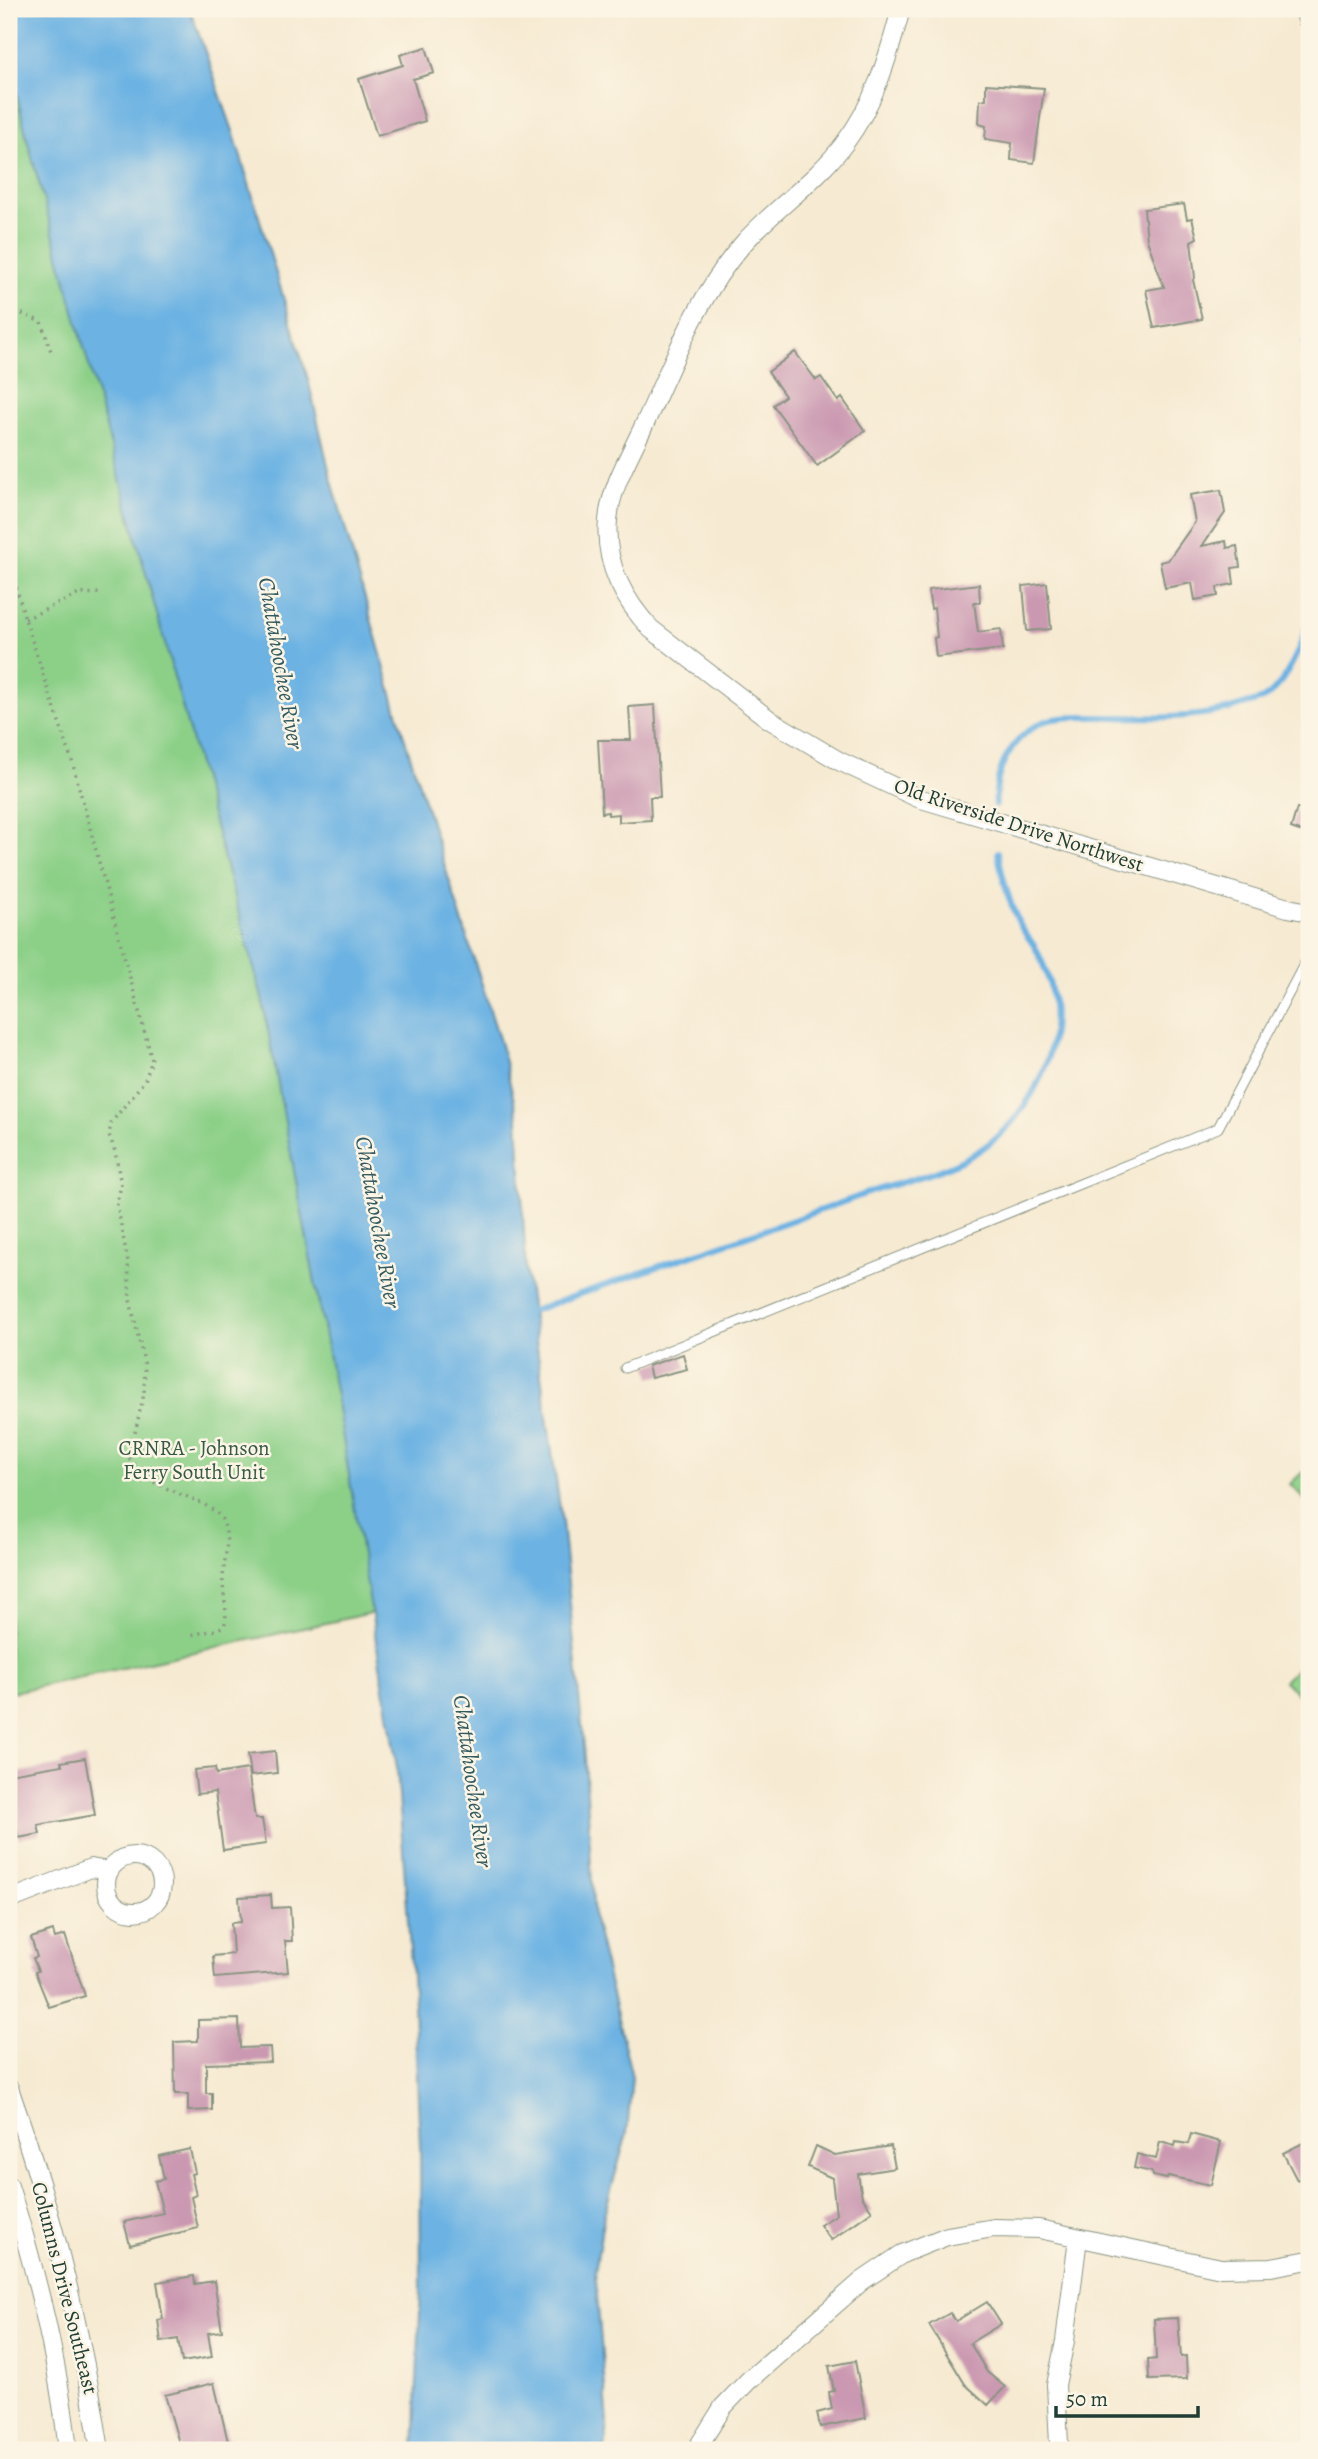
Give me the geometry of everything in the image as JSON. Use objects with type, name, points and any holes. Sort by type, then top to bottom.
[{"type":"street","name":"Old Riverside Drive Northwest","points":[[901,9],[886,67],[860,121],[821,172],[775,211],[742,245],[695,313],[616,486],[608,519],[609,553],[623,594],[651,629],[770,720],[839,761],[918,797],[1309,912]]},
{"type":"street","points":[[1306,9],[1309,19]]},
{"type":"street","points":[[9,1900],[91,1868],[108,1871]]},
{"type":"street","name":"Columns Drive Southeast","points":[[9,2088],[56,2241],[91,2392],[100,2450]]},
{"type":"street","name":"Columns Drive Southeast","points":[[9,2186],[24,2232],[55,2354],[68,2450]]},
{"type":"street","points":[[696,2450],[723,2407],[748,2380],[862,2281],[902,2254],[947,2236],[994,2228],[1039,2229],[1221,2268],[1271,2267],[1309,2260]]},
{"type":"street","points":[[1059,2444],[1056,2385],[1065,2341],[1077,2238]]},
{"type":"lane","points":[[625,1368],[1218,1128],[1309,955]]},
{"type":"path","points":[[9,308],[41,322],[52,354]]},
{"type":"path","points":[[9,559],[25,619],[72,761],[152,1059],[145,1080],[111,1123],[109,1135],[115,1151],[121,1185],[117,1204],[128,1262],[130,1300],[145,1366],[144,1394],[128,1458],[150,1480],[219,1513],[225,1525],[228,1550],[223,1574],[223,1594],[227,1619],[224,1626],[216,1630],[190,1635]]},
{"type":"path","points":[[25,619],[79,594],[101,593]]},
{"type":"green space","name":"CRNRA - Johnson Ferry South Unit","points":[[9,9],[167,491],[385,1610],[9,1693]]},
{"type":"green space","points":[[1309,1466],[1309,1504],[1290,1484]]},
{"type":"green space","points":[[1309,1656],[1309,1706],[1284,1681]]},
{"type":"water","name":"Chattahoochee River","points":[[9,9],[190,9],[233,131],[308,379],[330,474],[403,733],[501,1045],[518,1118],[526,1270],[562,1522],[585,1756],[594,1919],[632,2077],[627,2133],[604,2215],[595,2272],[608,2423],[605,2450],[414,2450],[421,2289],[420,2147],[414,2005],[397,1768],[336,1396],[262,998],[27,139],[9,61]]},
{"type":"building","points":[[426,47],[434,73],[413,79],[425,121],[377,136],[359,79],[403,65],[400,55]]},
{"type":"building","points":[[986,84],[1044,88],[1034,163],[1011,160],[1012,143],[985,139],[986,126],[979,124],[980,100],[986,99]]},
{"type":"building","points":[[1184,204],[1187,219],[1192,218],[1197,238],[1191,241],[1193,280],[1202,319],[1154,328],[1146,290],[1164,287],[1147,240],[1144,209]]},
{"type":"building","points":[[795,352],[816,380],[821,377],[838,401],[842,398],[865,431],[817,466],[773,405],[785,396],[768,372]]},
{"type":"building","points":[[1221,490],[1225,513],[1202,546],[1226,541],[1227,548],[1237,546],[1240,567],[1232,568],[1234,584],[1217,587],[1218,596],[1195,600],[1192,583],[1165,588],[1160,562],[1168,560],[1195,522],[1190,495]]},
{"type":"building","points":[[1047,583],[1051,629],[1027,631],[1023,586]]},
{"type":"building","points":[[979,584],[980,602],[974,602],[978,632],[1001,629],[1003,649],[936,657],[934,608],[931,609],[928,590]]},
{"type":"building","points":[[655,705],[660,797],[650,797],[651,820],[619,822],[619,814],[602,813],[598,740],[631,740],[629,707]]},
{"type":"building","points":[[1297,808],[1309,812],[1309,834],[1291,828]]},
{"type":"building","points":[[683,1354],[687,1369],[651,1378],[648,1366]]},
{"type":"building","points":[[275,1751],[277,1773],[251,1776],[248,1754]]},
{"type":"building","points":[[85,1758],[95,1815],[38,1825],[40,1834],[18,1838],[9,1774],[62,1765],[61,1762]]},
{"type":"building","points":[[215,1768],[216,1774],[248,1769],[255,1819],[262,1819],[266,1844],[223,1850],[215,1792],[197,1794],[194,1770]]},
{"type":"building","points":[[271,1895],[272,1908],[290,1907],[292,1941],[285,1941],[288,1972],[215,1978],[213,1956],[233,1954],[231,1923],[241,1922],[239,1897]]},
{"type":"building","points":[[53,1931],[55,1938],[65,1935],[85,1996],[49,2007],[35,1972],[38,1971],[33,1958],[37,1957],[31,1938]]},
{"type":"building","points":[[239,2019],[240,2048],[270,2047],[271,2062],[206,2064],[206,2093],[212,2093],[212,2110],[188,2111],[188,2094],[175,2094],[174,2042],[198,2041],[198,2020]]},
{"type":"building","points":[[1191,2134],[1221,2142],[1211,2185],[1168,2176],[1167,2179],[1153,2176],[1152,2172],[1134,2168],[1137,2154],[1156,2159],[1160,2142],[1175,2146],[1176,2142],[1188,2144]]},
{"type":"building","points":[[1309,2140],[1309,2174],[1297,2180],[1283,2153]]},
{"type":"building","points":[[816,2146],[835,2155],[891,2146],[895,2168],[858,2174],[862,2197],[872,2211],[831,2240],[820,2225],[836,2215],[832,2178],[808,2167]]},
{"type":"building","points":[[190,2149],[195,2173],[191,2174],[196,2195],[191,2197],[198,2228],[130,2245],[124,2222],[163,2213],[155,2181],[164,2179],[159,2156]]},
{"type":"building","points":[[194,2276],[195,2284],[214,2281],[222,2331],[208,2333],[212,2357],[182,2362],[178,2339],[161,2342],[158,2320],[163,2319],[157,2282]]},
{"type":"building","points":[[987,2302],[1001,2324],[970,2343],[987,2372],[1005,2387],[988,2405],[965,2384],[929,2325],[950,2313],[956,2321]]},
{"type":"building","points":[[1178,2318],[1181,2357],[1186,2356],[1187,2379],[1149,2380],[1148,2360],[1156,2359],[1154,2319]]},
{"type":"building","points":[[855,2361],[866,2418],[820,2427],[817,2413],[832,2409],[829,2392],[834,2391],[829,2366]]},
{"type":"building","points":[[214,2383],[230,2450],[181,2450],[165,2395]]},
{"type":"waterway","points":[[1309,337],[1305,343],[1309,410]]},
{"type":"waterway","points":[[996,805],[998,780],[1007,756],[1032,728],[1049,720],[1063,718],[1191,716],[1262,700],[1274,691],[1287,672],[1309,618]]},
{"type":"waterway","points":[[527,1313],[951,1166],[980,1150],[1007,1127],[1029,1098],[1045,1066],[1053,1031],[1053,1010],[1045,968],[1015,914],[998,852]]}]
